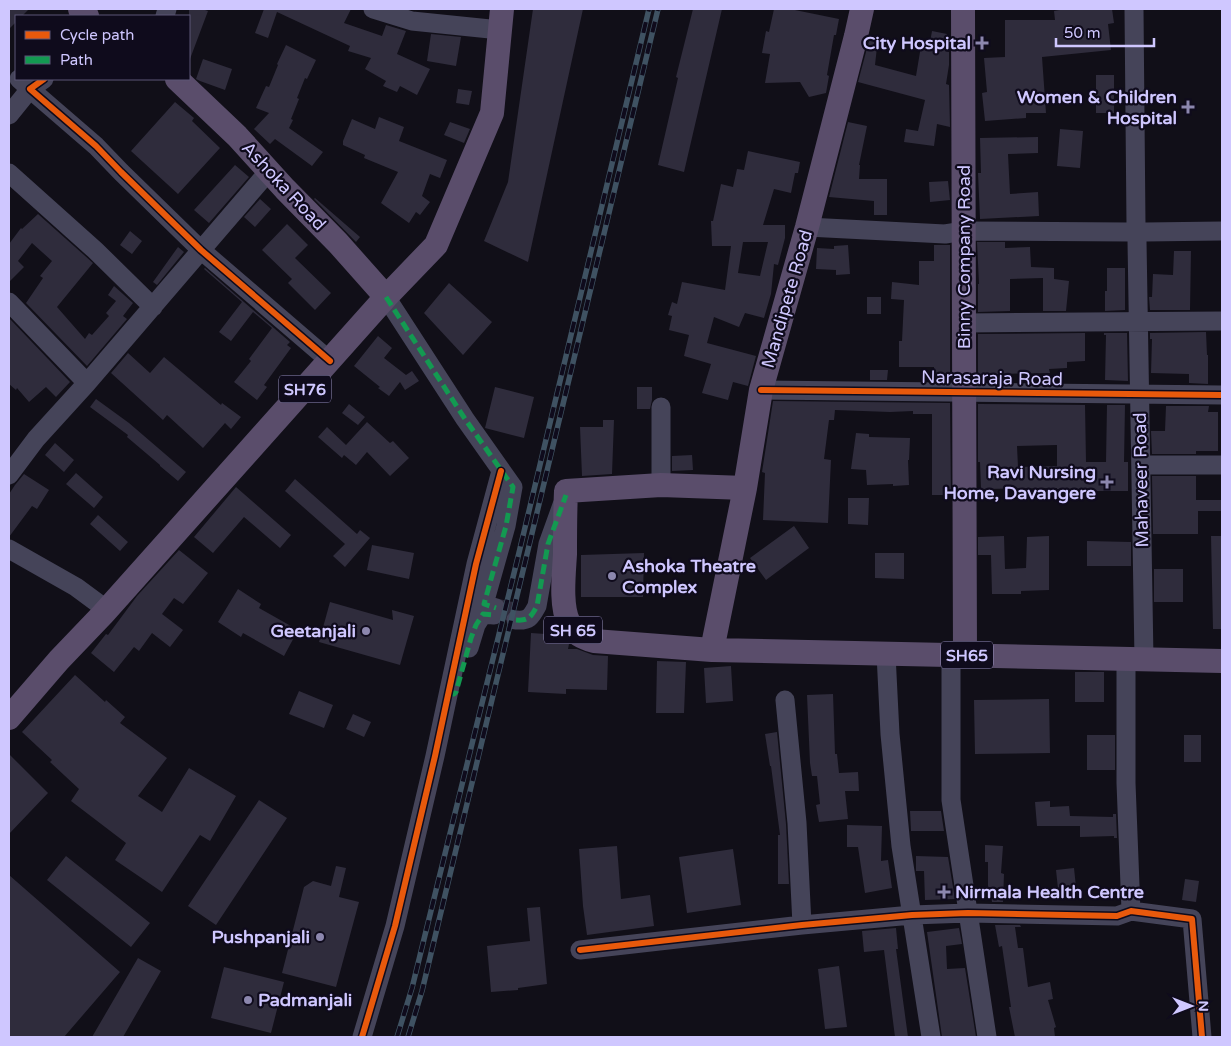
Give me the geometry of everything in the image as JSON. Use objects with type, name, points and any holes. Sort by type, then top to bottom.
[{"type":"main road","name":"Mandipete Road","points":[[712,650],[745,488],[761,390],[807,227],[862,9]]},
{"type":"main road","name":"Binny Company Road","points":[[958,655],[964,392],[963,9]]},
{"type":"main road","name":"SH76","points":[[9,718],[386,297],[436,245],[492,113],[501,19]]},
{"type":"main road","name":"Ashoka Road","points":[[178,80],[238,136],[386,297]]},
{"type":"main road","points":[[566,493],[661,485],[745,488]]},
{"type":"main road","name":"SH 65","points":[[566,493],[564,593],[566,616],[570,626],[576,633],[594,641],[712,650]]},
{"type":"main road","name":"SH65","points":[[712,650],[1222,661]]},
{"type":"street","points":[[373,9],[412,21],[501,19]]},
{"type":"street","name":"Mahaveer Road","points":[[1131,911],[1126,783],[1135,659],[1141,465],[1134,9]]},
{"type":"street","points":[[9,115],[31,82],[201,250],[330,361]]},
{"type":"street","points":[[9,475],[36,439],[88,383],[269,171]]},
{"type":"street","points":[[9,173],[95,250],[153,307]]},
{"type":"street","points":[[807,227],[945,234],[964,231],[1137,233],[1222,231]]},
{"type":"street","points":[[386,297],[465,419],[513,487],[506,526],[484,604],[495,611],[483,614],[476,625],[456,692],[448,694]]},
{"type":"street","points":[[9,302],[88,383]]},
{"type":"street","points":[[964,322],[1222,321]]},
{"type":"street","name":"Narasaraja Road","points":[[761,390],[1222,395]]},
{"type":"street","points":[[661,407],[661,485]]},
{"type":"street","points":[[1141,465],[1222,465]]},
{"type":"street","points":[[362,1037],[395,926],[476,564],[501,471]]},
{"type":"street","points":[[519,617],[532,609],[545,542],[566,493]]},
{"type":"street","points":[[9,550],[76,587],[99,604],[103,614]]},
{"type":"street","points":[[886,654],[890,734],[899,828],[930,1037]]},
{"type":"street","points":[[958,655],[951,800],[987,1037]]},
{"type":"street","points":[[785,700],[797,823],[802,925]]},
{"type":"street","points":[[580,950],[802,925],[912,915],[1117,916],[1131,911],[1192,919],[1202,1037]]},
{"type":"building","points":[[9,9],[29,9],[23,15],[15,15],[15,23],[9,29]]},
{"type":"building","points":[[189,9],[208,11],[190,59],[190,15]]},
{"type":"building","points":[[264,9],[351,9],[344,23],[382,36],[386,25],[406,31],[397,54],[430,69],[417,95],[400,86],[397,92],[383,86],[386,81],[365,69],[371,58],[348,51],[350,46],[277,12],[268,38],[255,33]]},
{"type":"building","points":[[533,9],[583,9],[528,262],[484,241],[508,182]]},
{"type":"building","points":[[693,9],[722,9],[684,172],[658,165],[678,78],[676,77]]},
{"type":"building","points":[[774,9],[790,9],[839,19],[836,35],[834,35],[826,93],[809,97],[800,82],[765,83],[770,54],[762,53],[766,31],[769,32]]},
{"type":"building","points":[[1065,9],[1112,9],[1114,23],[1108,24],[1111,50],[1042,57],[1046,113],[1026,113],[1026,118],[985,121],[982,93],[987,92],[984,58],[1005,57],[1005,20],[1055,20],[1054,11]]},
{"type":"building","points":[[932,31],[947,34],[945,51],[949,52],[946,84],[949,85],[950,127],[937,124],[934,146],[904,142],[906,129],[918,131],[925,100],[858,82],[870,37],[878,38],[875,65],[916,76],[921,46],[929,48]]},
{"type":"building","points":[[431,34],[461,37],[456,66],[427,61]]},
{"type":"building","points":[[286,45],[316,60],[307,79],[305,78],[297,98],[299,99],[289,128],[323,152],[312,166],[275,139],[270,144],[254,129],[269,113],[256,108],[266,86],[269,87]]},
{"type":"building","points":[[203,59],[232,69],[225,90],[196,79]]},
{"type":"building","points":[[1096,75],[1114,75],[1114,113],[1096,113]]},
{"type":"building","points":[[458,89],[472,91],[469,105],[456,103]]},
{"type":"building","points":[[175,102],[194,118],[192,121],[220,148],[178,194],[131,151]]},
{"type":"building","points":[[379,117],[404,127],[399,141],[447,160],[440,178],[430,174],[422,196],[430,202],[420,215],[416,212],[409,223],[381,203],[398,172],[364,158],[365,155],[343,145],[352,119],[375,129]]},
{"type":"building","points":[[450,122],[470,129],[464,143],[444,135]]},
{"type":"building","points":[[848,122],[867,126],[859,165],[859,179],[887,179],[887,215],[874,215],[874,201],[829,197]]},
{"type":"building","points":[[1060,129],[1083,131],[1080,168],[1057,166]]},
{"type":"building","points":[[1038,137],[1038,153],[1008,154],[1010,194],[1038,192],[1039,216],[980,219],[978,173],[981,173],[980,138]]},
{"type":"building","points":[[748,151],[800,162],[798,173],[795,173],[791,193],[774,189],[763,225],[785,225],[785,238],[778,265],[774,264],[771,294],[764,318],[745,313],[739,327],[714,317],[707,343],[756,356],[748,386],[733,382],[728,400],[702,393],[711,364],[684,356],[689,335],[669,330],[672,316],[668,315],[672,302],[677,304],[682,282],[725,290],[731,246],[712,246],[711,221],[713,221],[721,184],[733,187],[737,169],[744,170]],"holes":[[[743,242],[768,242],[760,276],[738,273]]]},
{"type":"building","points":[[235,165],[249,177],[209,223],[194,210]]},
{"type":"building","points":[[948,181],[950,200],[930,202],[929,182]]},
{"type":"building","points":[[260,199],[271,209],[255,227],[244,217]]},
{"type":"building","points":[[314,199],[360,237],[356,242]]},
{"type":"building","points":[[38,214],[93,263],[57,307],[85,339],[89,333],[92,335],[109,316],[106,313],[116,301],[108,295],[114,286],[133,303],[123,316],[127,319],[87,366],[26,303],[43,278],[40,276],[52,261],[32,243],[18,261],[24,267],[9,282],[9,244],[21,228]]},
{"type":"building","points":[[287,224],[308,245],[295,258],[331,293],[315,310],[288,283],[292,279],[262,250]]},
{"type":"building","points":[[130,231],[142,241],[132,254],[120,245]]},
{"type":"building","points":[[977,242],[1005,242],[1005,248],[1030,247],[1031,267],[1054,268],[1054,279],[1069,281],[1066,311],[1043,311],[1043,278],[1010,279],[1010,311],[978,312]]},
{"type":"building","points":[[848,245],[850,274],[836,275],[836,270],[816,269],[817,248],[834,249],[834,246]]},
{"type":"building","points":[[934,245],[950,245],[950,377],[934,377],[934,367],[899,367],[899,341],[902,341],[904,300],[891,299],[892,282],[919,285],[919,261],[934,261]]},
{"type":"building","points":[[178,247],[184,252],[157,285],[153,282]]},
{"type":"building","points":[[1174,251],[1191,251],[1190,310],[1150,310],[1149,297],[1152,297],[1153,274],[1173,275]]},
{"type":"building","points":[[205,268],[290,342],[287,345],[291,348],[264,385],[267,387],[257,400],[234,382],[251,361],[249,359],[272,328],[253,312],[231,341],[219,332],[242,302]]},
{"type":"building","points":[[1107,268],[1125,268],[1125,310],[1105,311]]},
{"type":"building","points":[[449,283],[492,322],[463,355],[424,313]]},
{"type":"building","points":[[867,297],[881,297],[881,314],[867,314]]},
{"type":"building","points":[[9,318],[70,382],[56,397],[46,387],[29,402],[17,388],[16,390],[9,384]]},
{"type":"building","points":[[1206,332],[1208,384],[1189,383],[1189,374],[1151,373],[1152,339],[1150,339],[1150,333]]},
{"type":"building","points":[[1085,333],[1085,361],[1067,362],[1067,368],[1049,369],[1050,373],[998,374],[998,376],[978,377],[978,334]]},
{"type":"building","points":[[1104,333],[1127,333],[1128,381],[1105,380],[1106,335]]},
{"type":"building","points":[[378,336],[392,348],[384,358],[406,375],[412,371],[419,381],[405,390],[400,382],[389,396],[354,366]]},
{"type":"building","points":[[128,353],[150,373],[164,357],[221,405],[222,403],[241,417],[231,429],[225,423],[203,448],[167,415],[163,420],[111,373]]},
{"type":"building","points":[[870,370],[888,370],[887,380],[870,380]]},
{"type":"building","points":[[495,387],[534,397],[524,438],[485,428]]},
{"type":"building","points":[[637,387],[652,387],[650,409],[637,409]]},
{"type":"building","points":[[96,399],[129,423],[186,472],[178,481],[127,437],[128,435],[90,407]]},
{"type":"building","points":[[773,401],[950,403],[951,495],[932,495],[932,414],[913,414],[913,411],[835,410],[834,420],[829,420],[824,459],[831,460],[828,523],[763,520],[765,473],[762,472]]},
{"type":"building","points":[[349,404],[365,417],[358,425],[342,413]]},
{"type":"building","points":[[978,404],[1085,405],[1086,462],[1106,462],[1107,405],[1125,405],[1124,462],[1128,462],[1128,491],[1091,491],[1091,489],[1057,488],[981,489],[980,462],[978,462]],"holes":[[[1057,445],[1057,466],[1018,467],[1017,446]]]},
{"type":"building","points":[[1166,406],[1209,406],[1208,412],[1218,412],[1218,451],[1196,451],[1196,454],[1152,454],[1151,431],[1165,431]]},
{"type":"building","points":[[603,420],[614,420],[612,474],[582,476],[580,427],[603,427]]},
{"type":"building","points":[[367,422],[390,443],[393,441],[409,458],[390,476],[367,452],[356,465],[344,455],[342,458],[318,437],[327,427],[346,445]]},
{"type":"building","points":[[856,433],[869,434],[869,437],[910,438],[908,460],[909,485],[867,485],[866,470],[851,469]]},
{"type":"building","points":[[55,443],[74,460],[64,472],[45,455]]},
{"type":"building","points":[[692,455],[693,470],[672,471],[672,456]]},
{"type":"building","points":[[76,473],[103,497],[94,508],[66,484]]},
{"type":"building","points":[[24,474],[49,490],[37,509],[32,506],[9,537],[9,494]]},
{"type":"building","points":[[1152,476],[1196,476],[1196,500],[1222,500],[1222,511],[1198,511],[1198,534],[1153,534]]},
{"type":"building","points":[[295,479],[357,534],[360,530],[370,538],[345,567],[333,556],[345,544],[285,491]]},
{"type":"building","points":[[236,487],[291,535],[280,548],[244,517],[213,553],[194,537]]},
{"type":"building","points":[[848,498],[869,498],[868,525],[848,524]]},
{"type":"building","points":[[98,515],[128,542],[120,551],[90,524]]},
{"type":"building","points":[[794,526],[809,548],[766,580],[750,558]]},
{"type":"building","points":[[1004,536],[1005,569],[1026,568],[1027,537],[1049,536],[1049,590],[1021,591],[1021,594],[992,594],[991,555],[978,555],[978,537]]},
{"type":"building","points":[[1211,536],[1222,536],[1222,629],[1213,629]]},
{"type":"building","points":[[1087,541],[1131,542],[1131,566],[1087,566]]},
{"type":"building","points":[[372,545],[414,553],[409,579],[367,570]]},
{"type":"building","points":[[179,550],[208,573],[183,604],[174,598],[162,614],[183,630],[170,647],[152,633],[139,651],[134,647],[114,672],[91,653],[106,634],[108,635],[137,596]]},
{"type":"building","name":"Ashoka Theatre Complex","points":[[644,553],[643,597],[581,597],[581,555]]},
{"type":"building","points":[[875,553],[904,553],[904,579],[875,578]]},
{"type":"building","points":[[1154,569],[1183,569],[1183,602],[1154,602]]},
{"type":"building","points":[[238,589],[261,604],[259,608],[298,630],[284,656],[243,633],[241,637],[218,622]]},
{"type":"building","name":"Geetanjali","points":[[330,602],[393,620],[392,610],[414,616],[400,665],[319,642]]},
{"type":"building","points":[[531,633],[560,635],[569,644],[568,649],[577,649],[593,655],[608,656],[607,690],[566,689],[566,694],[528,692]]},
{"type":"building","points":[[657,661],[686,662],[684,713],[656,713]]},
{"type":"building","points":[[731,666],[733,701],[706,703],[704,668]]},
{"type":"building","points":[[1075,672],[1104,672],[1104,702],[1075,702]]},
{"type":"building","points":[[75,675],[125,717],[120,723],[167,758],[138,796],[162,812],[189,768],[236,796],[210,841],[200,835],[162,892],[115,860],[126,843],[71,801],[79,789],[22,732]]},
{"type":"building","points":[[299,691],[333,705],[324,728],[289,714]]},
{"type":"building","points":[[833,694],[835,754],[837,754],[839,773],[858,772],[859,791],[845,791],[848,819],[819,822],[816,805],[820,804],[817,776],[812,776],[810,763],[807,695]]},
{"type":"building","points":[[1049,699],[1050,753],[975,754],[974,700]]},
{"type":"building","points":[[353,714],[371,722],[364,737],[346,729]]},
{"type":"building","points":[[777,732],[786,824],[789,884],[778,884],[778,835],[780,835],[765,734]]},
{"type":"building","points":[[1087,735],[1115,735],[1115,770],[1087,770]]},
{"type":"building","points":[[1184,735],[1201,735],[1201,762],[1184,762]]},
{"type":"building","points":[[9,754],[48,793],[9,834]]},
{"type":"building","points":[[259,800],[287,818],[216,925],[188,906]]},
{"type":"building","points":[[1050,801],[1050,807],[1069,806],[1070,816],[1113,817],[1113,814],[1116,814],[1117,838],[1114,838],[1114,836],[1080,837],[1080,826],[1037,826],[1035,802]]},
{"type":"building","points":[[910,811],[941,811],[944,831],[911,831]]},
{"type":"building","points":[[847,825],[882,826],[881,861],[888,860],[892,888],[865,893],[858,847],[847,847]]},
{"type":"building","points":[[985,845],[1003,846],[1001,873],[1004,874],[1003,902],[992,902],[991,893],[988,893],[988,862],[985,862]]},
{"type":"building","points":[[617,846],[621,899],[650,895],[654,926],[587,935],[579,849]]},
{"type":"building","points":[[733,849],[741,905],[687,913],[679,857]]},
{"type":"building","points":[[66,856],[150,923],[131,947],[47,880]]},
{"type":"building","points":[[916,856],[948,857],[955,899],[925,900],[924,871],[916,871]]},
{"type":"building","name":"Pushpanjali","points":[[336,866],[346,868],[339,897],[359,902],[336,987],[282,973],[304,887],[313,881],[331,886]]},
{"type":"building","points":[[1074,868],[1076,887],[1058,889],[1056,870]]},
{"type":"building","points":[[9,875],[120,972],[64,1037],[9,1037]]},
{"type":"building","points":[[1185,879],[1199,881],[1196,902],[1182,900]]},
{"type":"building","points":[[540,907],[547,984],[518,988],[518,990],[491,992],[487,946],[530,941],[527,908]]},
{"type":"building","points":[[995,925],[1020,925],[1021,927],[1015,927],[1018,948],[1023,948],[1028,987],[1050,982],[1053,999],[1048,1000],[1056,1027],[1054,1028],[1055,1037],[1015,1037],[1009,1007],[1011,1007],[1002,946],[999,947]]},
{"type":"building","points":[[896,928],[898,949],[896,949],[908,1037],[895,1037],[884,950],[864,952],[862,931]]},
{"type":"building","points":[[959,928],[962,944],[946,946],[947,969],[965,968],[976,1037],[942,1037],[927,932]]},
{"type":"building","points":[[138,958],[161,971],[123,1037],[92,1037]]},
{"type":"building","points":[[839,966],[847,1027],[825,1029],[818,969]]},
{"type":"building","name":"Padmanjali","points":[[224,967],[284,982],[271,1033],[211,1018]]},
{"type":"tunnel","points":[[496,608],[523,614]]},
{"type":"railway","points":[[397,1037],[412,988],[517,561],[649,9]]},
{"type":"railway","points":[[408,1037],[422,991],[658,9]]},
{"type":"marked path","points":[[386,297],[465,419],[513,487],[506,526],[484,604],[496,608]]},
{"type":"marked path","points":[[516,620],[529,618],[537,606],[548,544],[566,495]]},
{"type":"marked path","points":[[448,693],[454,694],[456,692],[476,625],[483,614],[494,615]]},
{"type":"cycle path","points":[[43,80],[30,89],[96,146],[201,250],[330,361]]},
{"type":"cycle path","points":[[761,390],[1222,395]]},
{"type":"cycle path","points":[[362,1037],[395,926],[435,756],[476,564],[501,471]]},
{"type":"cycle path","points":[[580,950],[802,925],[912,915],[968,913],[1117,916],[1131,911],[1192,919],[1202,1037]]},
{"type":"place","name":"City Hospital","points":[[982,43]]},
{"type":"place","name":"Women & Children Hospital","points":[[1188,107]]},
{"type":"place","name":"Ravi Nursing Home, Davangere","points":[[1107,482]]},
{"type":"place","name":"Ashoka Theatre Complex","points":[[612,576]]},
{"type":"place","name":"Geetanjali","points":[[366,631]]},
{"type":"place","name":"Nirmala Health Centre","points":[[944,892]]},
{"type":"place","name":"Pushpanjali","points":[[320,937]]},
{"type":"place","name":"Padmanjali","points":[[248,1000]]}]
